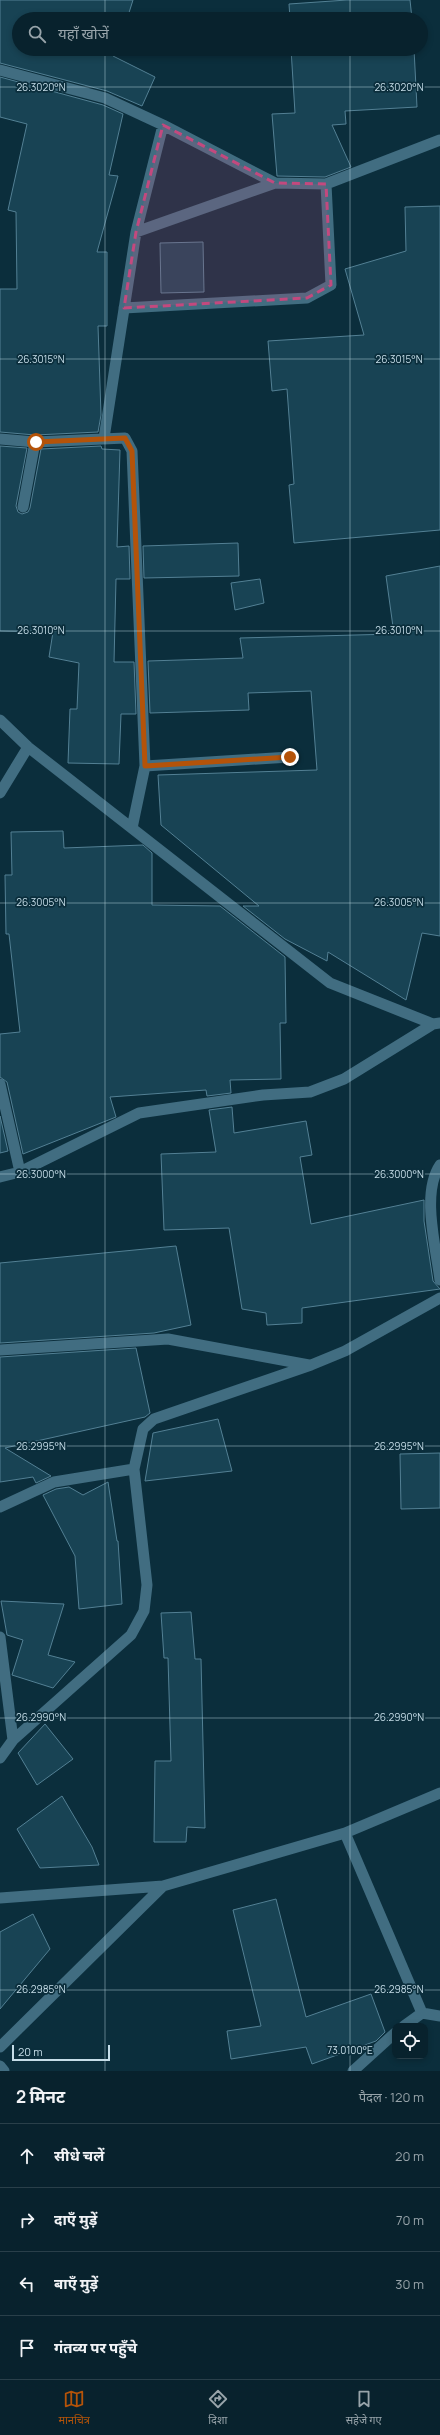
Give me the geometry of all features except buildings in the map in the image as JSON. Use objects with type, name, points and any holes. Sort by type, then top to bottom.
[{"type":"street","points":[[0,70],[105,98],[163,125],[275,183]]},
{"type":"street","points":[[104,438],[136,232],[163,125]]},
{"type":"street","points":[[136,232],[275,183],[326,184],[440,140]]},
{"type":"street","points":[[124,308],[307,298],[325,290],[331,285],[326,184]]},
{"type":"street","points":[[0,439],[36,442],[125,438],[132,451],[145,766],[132,828]]},
{"type":"street","points":[[23,507],[36,442]]},
{"type":"street","points":[[0,720],[28,747],[330,983],[436,1024]]},
{"type":"street","points":[[0,793],[28,747]]},
{"type":"street","points":[[145,766],[290,757]]},
{"type":"street","points":[[0,1177],[20,1172],[139,1113],[248,1097],[310,1092],[344,1079],[436,1024]]},
{"type":"street","points":[[0,1084],[20,1172]]},
{"type":"street","points":[[440,1165],[431,1182],[430,1203],[440,1280]]},
{"type":"street","points":[[0,1758],[13,1740],[132,1635],[144,1611],[147,1585],[134,1470],[143,1429],[154,1419],[311,1365],[345,1351],[440,1298]]},
{"type":"street","points":[[0,1350],[168,1339],[311,1365]]},
{"type":"street","points":[[0,1507],[54,1482],[134,1470]]},
{"type":"street","points":[[0,1637],[13,1740]]},
{"type":"street","points":[[0,1898],[163,1886],[345,1833],[440,1793]]},
{"type":"street","points":[[345,1833],[422,2013]]},
{"type":"street","points":[[0,2047],[163,1886]]},
{"type":"street","points":[[408,2023],[422,2013],[440,2016]]},
{"type":"street","points":[[353,2071],[392,2036]]},
{"type":"street","points":[[0,2066],[4,2071]]},
{"type":"highlighted area","points":[[163,125],[275,183],[326,184],[331,285],[307,298],[124,308],[136,232]]},
{"type":"route","points":[[36,442],[125,438],[132,451],[145,766],[290,757]]}]
